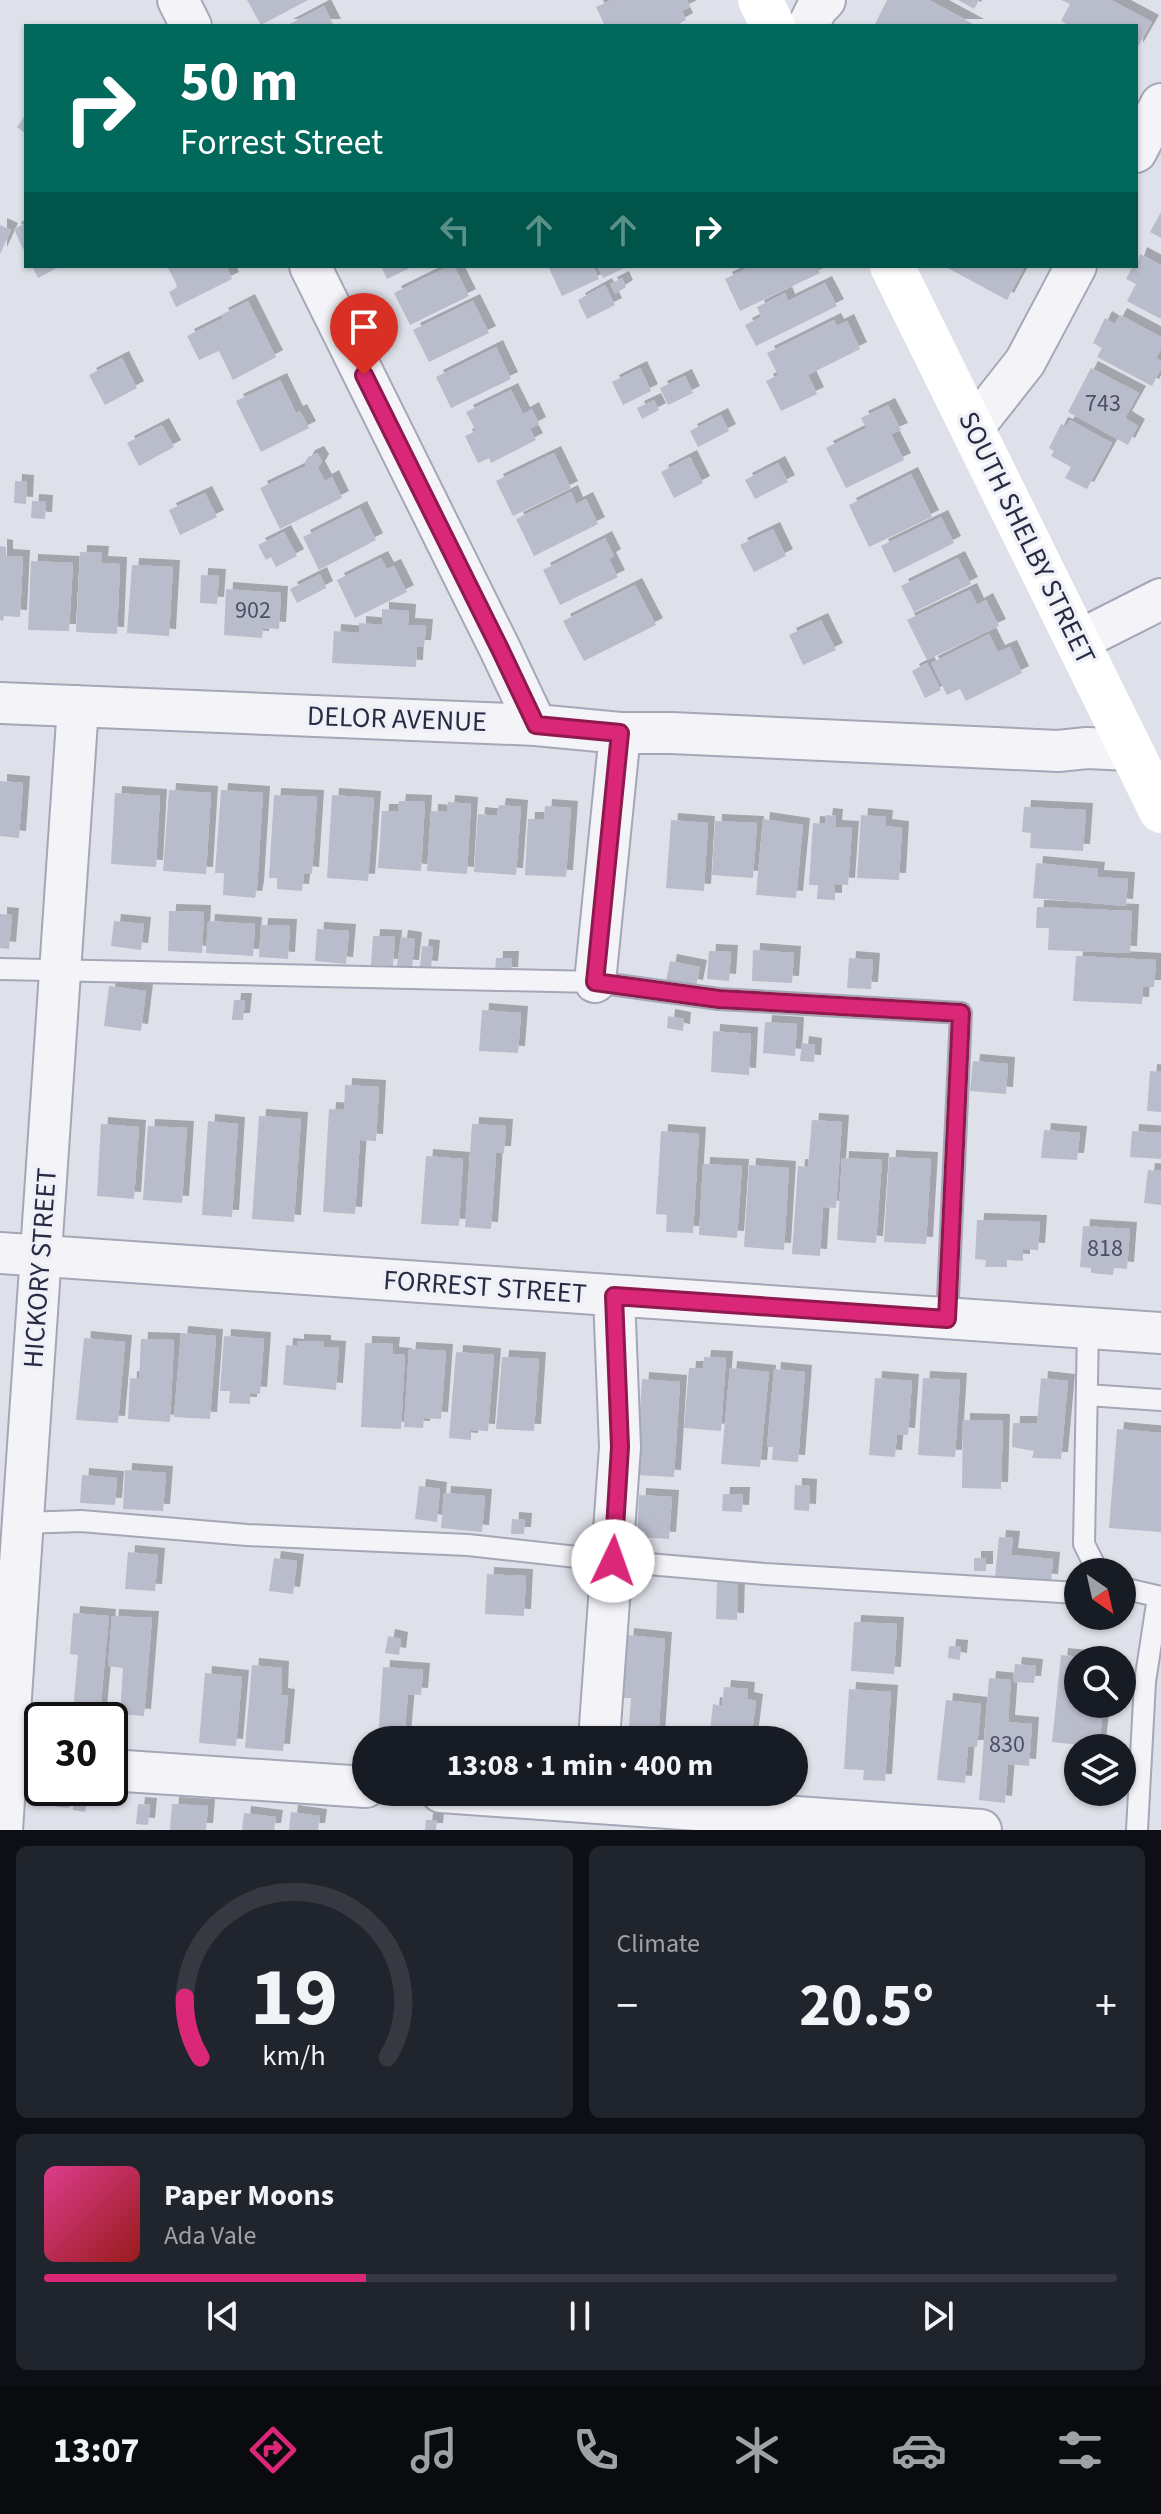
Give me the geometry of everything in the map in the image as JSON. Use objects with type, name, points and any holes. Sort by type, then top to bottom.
[{"type":"main road","points":[[760,0],[772,24]]},
{"type":"main road","name":"SOUTH SHELBY STREET","points":[[893,268],[1161,811]]},
{"type":"street","points":[[178,0],[190,24]]},
{"type":"street","points":[[809,24],[825,0]]},
{"type":"street","points":[[1138,148],[1161,104]]},
{"type":"street","points":[[311,268],[536,725]]},
{"type":"street","points":[[973,428],[1025,362],[1075,268]]},
{"type":"street","points":[[1078,641],[1161,599]]},
{"type":"street","name":"DELOR AVENUE","points":[[0,703],[536,725],[620,733],[1058,751],[1087,748],[1130,750]]},
{"type":"street","name":"HICKORY STREET","points":[[2,1830],[24,1764],[12,1522],[41,1256],[78,706]]},
{"type":"street","points":[[595,982],[620,733]]},
{"type":"street","name":"FORREST STREET","points":[[0,1253],[1161,1333]]},
{"type":"street","points":[[600,1726],[620,1447],[614,1296]]},
{"type":"street","points":[[128,1771],[352,1786]]},
{"type":"street","points":[[678,1806],[873,1827],[981,1830]]},
{"type":"lane","points":[[0,969],[595,982],[719,999],[961,1013],[947,1319]]},
{"type":"lane","points":[[1088,1328],[1084,1544],[1091,1558]]},
{"type":"lane","points":[[1087,1395],[1161,1400]]},
{"type":"lane","points":[[12,1522],[81,1521],[247,1535],[468,1545],[765,1574],[1064,1592]]},
{"type":"lane","points":[[1136,1591],[1160,1597],[1145,1682],[1137,1830]]},
{"type":"building","points":[[247,0],[308,0],[263,24]]},
{"type":"building","points":[[611,0],[687,0],[690,7],[682,11],[686,20],[679,24],[604,24],[596,7]]},
{"type":"building","points":[[887,0],[929,0],[973,24],[875,24]]},
{"type":"building","points":[[958,0],[979,0],[974,9]]},
{"type":"building","points":[[1061,0],[1111,0],[1152,22],[1138,46],[1138,24],[1066,24],[1061,21],[1070,4]]},
{"type":"building","points":[[324,6],[333,24],[290,24]]},
{"type":"building","points":[[24,117],[24,132],[17,127]]},
{"type":"building","points":[[1161,212],[1161,238],[1150,232]]},
{"type":"building","points":[[24,224],[24,249],[23,249],[14,229]]},
{"type":"building","points":[[0,225],[11,230],[0,254]]},
{"type":"building","points":[[1140,254],[1161,265],[1161,319],[1127,301],[1136,284],[1126,279],[1132,268],[1138,268]]},
{"type":"building","points":[[33,268],[57,268],[38,278]]},
{"type":"building","points":[[168,268],[227,268],[232,279],[176,307],[169,292],[178,287]]},
{"type":"building","points":[[382,268],[410,268],[387,279]]},
{"type":"building","points":[[445,268],[455,268],[469,296],[410,325],[394,293]]},
{"type":"building","points":[[549,268],[594,268],[599,279],[562,296]]},
{"type":"building","points":[[598,268],[625,268],[603,278]]},
{"type":"building","points":[[748,268],[818,268],[820,273],[740,311],[725,279]]},
{"type":"building","points":[[948,268],[1024,268],[1007,300]]},
{"type":"building","points":[[622,278],[626,287],[615,294],[610,284]]},
{"type":"building","points":[[825,283],[837,306],[756,346],[745,325],[761,317],[757,307],[785,293],[788,301]]},
{"type":"building","points":[[605,285],[615,305],[587,319],[578,300]]},
{"type":"building","points":[[248,301],[276,357],[233,380],[219,351],[199,360],[187,336]]},
{"type":"building","points":[[473,301],[489,333],[429,362],[413,330]]},
{"type":"building","points":[[1120,315],[1161,337],[1161,349],[1156,358],[1161,361],[1161,369],[1152,386],[1097,357],[1102,348],[1093,343],[1105,318],[1115,324]]},
{"type":"building","points":[[834,320],[837,326],[847,321],[860,349],[808,375],[817,394],[781,411],[766,381],[778,375],[767,353]]},
{"type":"building","points":[[496,347],[511,379],[451,408],[436,377]]},
{"type":"building","points":[[122,358],[137,388],[105,405],[89,375]]},
{"type":"building","points":[[640,368],[651,391],[623,405],[612,382]]},
{"type":"building","points":[[1091,368],[1139,393],[1125,418],[1138,426],[1128,445],[1068,412]]},
{"type":"building","points":[[685,376],[693,393],[668,405],[660,388]]},
{"type":"building","points":[[280,380],[296,413],[300,411],[309,428],[261,452],[236,401]]},
{"type":"building","points":[[511,390],[523,414],[532,409],[539,424],[530,429],[536,440],[491,463],[489,458],[478,463],[465,436],[476,431],[466,412]]},
{"type":"building","points":[[654,400],[659,410],[642,419],[637,408]]},
{"type":"building","points":[[888,405],[901,430],[891,434],[904,460],[846,488],[826,448],[866,428],[861,418]]},
{"type":"building","points":[[721,415],[729,431],[698,447],[690,431]]},
{"type":"building","points":[[1070,420],[1112,443],[1087,489],[1065,478],[1071,467],[1051,456],[1054,451],[1049,448],[1061,424],[1066,426]]},
{"type":"building","points":[[162,425],[174,447],[139,466],[127,443]]},
{"type":"building","points":[[317,453],[322,461],[318,468],[325,481],[332,477],[342,498],[280,529],[260,488],[306,466],[308,457]]},
{"type":"building","points":[[554,453],[571,488],[513,516],[496,481]]},
{"type":"building","points":[[690,457],[703,483],[674,498],[661,472]]},
{"type":"building","points":[[778,463],[788,482],[755,499],[745,480]]},
{"type":"building","points":[[911,474],[932,517],[869,547],[849,505]]},
{"type":"building","points":[[15,481],[27,482],[26,504],[14,503]]},
{"type":"building","points":[[571,492],[576,504],[586,499],[598,524],[534,556],[516,519]]},
{"type":"building","points":[[205,493],[217,517],[180,535],[169,510]]},
{"type":"building","points":[[32,501],[46,502],[45,519],[31,518]]},
{"type":"building","points":[[360,508],[376,540],[319,570],[303,537]]},
{"type":"building","points":[[941,517],[954,543],[894,573],[881,546]]},
{"type":"building","points":[[773,529],[786,556],[754,572],[740,545]]},
{"type":"building","points":[[284,532],[297,556],[276,567],[271,557],[266,560],[258,545]]},
{"type":"building","points":[[605,538],[614,556],[609,559],[618,577],[560,605],[543,570]]},
{"type":"building","points":[[0,546],[6,547],[6,556],[23,557],[20,617],[4,616],[3,621],[0,620]]},
{"type":"building","points":[[80,552],[102,553],[101,563],[120,564],[117,634],[76,632]]},
{"type":"building","points":[[381,558],[387,569],[394,566],[407,592],[355,618],[337,580]]},
{"type":"building","points":[[958,558],[971,584],[914,612],[901,586]]},
{"type":"building","points":[[31,561],[73,563],[69,631],[28,630]]},
{"type":"building","points":[[132,565],[173,567],[169,636],[127,633]]},
{"type":"building","points":[[320,574],[326,588],[297,603],[290,589]]},
{"type":"building","points":[[201,575],[219,576],[217,604],[200,603]]},
{"type":"building","points":[[635,585],[656,625],[584,661],[563,621]]},
{"type":"building","points":[[226,589],[281,593],[279,629],[263,628],[262,638],[224,635]]},
{"type":"building","points":[[970,590],[977,605],[986,600],[999,626],[927,660],[907,620]]},
{"type":"building","points":[[382,609],[409,611],[408,625],[426,626],[424,647],[417,647],[416,667],[332,663],[334,631],[359,633],[359,623],[382,625]]},
{"type":"building","points":[[821,620],[836,650],[803,665],[789,635]]},
{"type":"building","points":[[989,634],[998,652],[1010,647],[1022,673],[966,701],[960,689],[947,695],[931,663]]},
{"type":"building","points":[[927,663],[941,690],[925,698],[912,671]]},
{"type":"building","points":[[0,781],[23,783],[19,838],[0,836]]},
{"type":"building","points":[[169,790],[211,793],[206,874],[163,871]]},
{"type":"building","points":[[221,790],[263,793],[255,898],[223,895],[224,873],[215,873]]},
{"type":"building","points":[[115,793],[160,796],[156,867],[111,864]]},
{"type":"building","points":[[274,795],[317,797],[312,874],[304,873],[302,891],[277,889],[277,878],[269,878]]},
{"type":"building","points":[[332,795],[374,798],[368,881],[327,878]]},
{"type":"building","points":[[399,801],[425,802],[421,871],[378,868],[382,811],[398,811]]},
{"type":"building","points":[[448,802],[471,804],[467,874],[427,871],[431,811],[447,812]]},
{"type":"building","points":[[499,805],[521,807],[516,875],[474,872],[478,814],[497,816]]},
{"type":"building","points":[[545,806],[571,808],[566,877],[525,875],[528,819],[544,819]]},
{"type":"building","points":[[1024,807],[1086,810],[1083,851],[1030,848],[1031,833],[1022,832]]},
{"type":"building","points":[[826,815],[836,816],[835,827],[852,828],[848,885],[835,884],[835,900],[817,899],[818,885],[809,885],[813,823],[825,824]]},
{"type":"building","points":[[861,815],[886,817],[885,826],[902,828],[899,880],[857,878]]},
{"type":"building","points":[[763,819],[803,825],[796,898],[756,895]]},
{"type":"building","points":[[671,820],[708,823],[704,891],[666,888]]},
{"type":"building","points":[[715,821],[757,823],[753,878],[712,875]]},
{"type":"building","points":[[1036,863],[1098,869],[1097,877],[1128,879],[1126,906],[1033,898]]},
{"type":"building","points":[[1037,907],[1132,911],[1130,953],[1048,950],[1049,928],[1036,928]]},
{"type":"building","points":[[169,911],[204,912],[202,953],[168,951]]},
{"type":"building","points":[[0,914],[12,915],[9,949],[0,948]]},
{"type":"building","points":[[114,921],[144,924],[141,950],[111,946]]},
{"type":"building","points":[[208,921],[255,924],[253,956],[206,953]]},
{"type":"building","points":[[261,925],[290,926],[288,959],[259,957]]},
{"type":"building","points":[[317,929],[349,931],[346,964],[315,961]]},
{"type":"building","points":[[373,936],[395,937],[393,966],[371,965]]},
{"type":"building","points":[[401,937],[415,939],[412,967],[397,966]]},
{"type":"building","points":[[422,946],[433,947],[431,968],[420,967]]},
{"type":"building","points":[[753,950],[794,953],[792,983],[752,981]]},
{"type":"building","points":[[709,951],[731,952],[729,981],[707,979]]},
{"type":"building","points":[[1076,956],[1156,960],[1154,987],[1143,987],[1142,1004],[1073,1001]]},
{"type":"building","points":[[496,958],[512,958],[511,974],[495,974]]},
{"type":"building","points":[[849,958],[873,960],[871,989],[847,988]]},
{"type":"building","points":[[670,961],[700,967],[696,987],[666,981]]},
{"type":"building","points":[[109,986],[146,991],[141,1031],[104,1026]]},
{"type":"building","points":[[234,1000],[245,1000],[243,1020],[232,1020]]},
{"type":"building","points":[[482,1010],[521,1013],[518,1053],[479,1051]]},
{"type":"building","points":[[668,1016],[684,1019],[683,1031],[667,1028]]},
{"type":"building","points":[[765,1022],[797,1024],[795,1056],[763,1053]]},
{"type":"building","points":[[713,1031],[751,1034],[749,1075],[711,1072]]},
{"type":"building","points":[[802,1043],[815,1045],[814,1062],[800,1061]]},
{"type":"building","points":[[973,1061],[1008,1064],[1006,1094],[970,1091]]},
{"type":"building","points":[[1150,1071],[1161,1072],[1161,1112],[1147,1111]]},
{"type":"building","points":[[345,1085],[379,1087],[376,1141],[360,1140],[355,1214],[323,1212],[329,1109],[344,1110]]},
{"type":"building","points":[[259,1116],[301,1119],[294,1222],[252,1219]]},
{"type":"building","points":[[812,1120],[842,1122],[836,1208],[823,1207],[820,1256],[792,1254],[798,1166],[808,1167]]},
{"type":"building","points":[[208,1121],[238,1124],[232,1217],[202,1215]]},
{"type":"building","points":[[101,1124],[139,1127],[134,1199],[97,1196]]},
{"type":"building","points":[[472,1124],[506,1126],[504,1153],[496,1153],[491,1229],[465,1227]]},
{"type":"building","points":[[148,1126],[187,1128],[182,1203],[143,1200]]},
{"type":"building","points":[[1044,1130],[1080,1133],[1077,1160],[1041,1158]]},
{"type":"building","points":[[661,1131],[699,1134],[693,1233],[666,1232],[667,1215],[656,1214]]},
{"type":"building","points":[[1132,1131],[1161,1133],[1161,1159],[1130,1157]]},
{"type":"building","points":[[426,1156],[463,1159],[459,1226],[421,1224]]},
{"type":"building","points":[[889,1157],[931,1159],[926,1244],[884,1242]]},
{"type":"building","points":[[842,1158],[882,1160],[876,1243],[837,1240]]},
{"type":"building","points":[[703,1164],[742,1166],[737,1238],[699,1235]]},
{"type":"building","points":[[749,1165],[789,1168],[784,1250],[744,1247]]},
{"type":"building","points":[[1148,1170],[1161,1171],[1161,1205],[1144,1203]]},
{"type":"building","points":[[977,1220],[1040,1222],[1038,1250],[1023,1249],[1023,1261],[1007,1260],[1007,1267],[985,1267],[986,1260],[975,1259]]},
{"type":"building","points":[[1083,1226],[1130,1229],[1127,1269],[1114,1268],[1113,1275],[1091,1273],[1091,1268],[1080,1267]]},
{"type":"building","points":[[181,1333],[216,1336],[210,1419],[174,1417]]},
{"type":"building","points":[[224,1336],[264,1339],[260,1394],[250,1393],[250,1404],[229,1403],[230,1391],[220,1391]]},
{"type":"building","points":[[84,1338],[125,1342],[118,1423],[76,1420]]},
{"type":"building","points":[[141,1339],[174,1340],[170,1422],[128,1419],[130,1378],[139,1379]]},
{"type":"building","points":[[297,1341],[324,1342],[324,1347],[339,1348],[336,1390],[283,1385],[286,1345],[297,1346]]},
{"type":"building","points":[[365,1343],[393,1344],[392,1354],[405,1355],[401,1429],[361,1427]]},
{"type":"building","points":[[409,1349],[446,1351],[441,1419],[424,1418],[423,1428],[404,1427]]},
{"type":"building","points":[[456,1352],[494,1355],[488,1431],[471,1430],[471,1440],[449,1438]]},
{"type":"building","points":[[502,1357],[539,1359],[534,1431],[496,1429]]},
{"type":"building","points":[[704,1357],[726,1358],[721,1431],[684,1428],[689,1368],[703,1368]]},
{"type":"building","points":[[730,1368],[769,1372],[760,1467],[721,1464]]},
{"type":"building","points":[[774,1369],[805,1372],[798,1462],[772,1460],[773,1447],[767,1447]]},
{"type":"building","points":[[875,1378],[912,1381],[908,1435],[897,1434],[895,1457],[869,1455]]},
{"type":"building","points":[[923,1378],[960,1380],[955,1457],[918,1455]]},
{"type":"building","points":[[1041,1378],[1068,1381],[1061,1459],[1032,1458],[1034,1451],[1012,1447],[1013,1423],[1037,1423]]},
{"type":"building","points":[[642,1379],[680,1382],[674,1477],[636,1475]]},
{"type":"building","points":[[963,1420],[1003,1421],[1001,1489],[962,1488]]},
{"type":"building","points":[[1117,1429],[1161,1433],[1161,1532],[1109,1528]]},
{"type":"building","points":[[125,1470],[166,1473],[163,1511],[123,1509]]},
{"type":"building","points":[[82,1475],[117,1478],[115,1505],[80,1503]]},
{"type":"building","points":[[795,1485],[810,1486],[809,1511],[794,1510]]},
{"type":"building","points":[[419,1486],[440,1489],[437,1522],[415,1519]]},
{"type":"building","points":[[444,1493],[485,1496],[482,1532],[441,1528]]},
{"type":"building","points":[[723,1494],[743,1494],[742,1512],[722,1511]]},
{"type":"building","points":[[639,1495],[672,1497],[669,1539],[637,1537]]},
{"type":"building","points":[[512,1519],[525,1520],[524,1534],[511,1534]]},
{"type":"building","points":[[999,1537],[1013,1538],[1011,1555],[1053,1559],[1051,1581],[995,1577]]},
{"type":"building","points":[[128,1552],[158,1555],[155,1591],[125,1589]]},
{"type":"building","points":[[274,1558],[297,1561],[293,1594],[269,1591]]},
{"type":"building","points":[[974,1558],[986,1558],[986,1571],[974,1571]]},
{"type":"building","points":[[487,1574],[526,1576],[524,1616],[485,1614]]},
{"type":"building","points":[[717,1582],[738,1583],[737,1620],[716,1619]]},
{"type":"building","points":[[73,1613],[109,1616],[101,1702],[74,1702],[78,1655],[70,1654]]},
{"type":"building","points":[[112,1616],[152,1618],[144,1716],[128,1715],[128,1702],[121,1702],[123,1668],[108,1666]]},
{"type":"building","points":[[854,1622],[897,1624],[894,1674],[851,1671]]},
{"type":"building","points":[[627,1635],[665,1639],[659,1726],[629,1726],[631,1698],[622,1698]]},
{"type":"building","points":[[388,1636],[401,1639],[399,1655],[385,1653]]},
{"type":"building","points":[[949,1646],[961,1647],[960,1660],[948,1658]]},
{"type":"building","points":[[1061,1655],[1064,1655],[1064,1718],[1102,1718],[1100,1734],[1064,1734],[1064,1743],[1052,1742]]},
{"type":"building","points":[[1015,1664],[1036,1666],[1034,1683],[1013,1682]]},
{"type":"building","points":[[252,1665],[282,1668],[281,1695],[288,1696],[283,1751],[245,1748]]},
{"type":"building","points":[[383,1667],[423,1670],[421,1695],[408,1694],[405,1726],[379,1726]]},
{"type":"building","points":[[205,1673],[242,1677],[236,1746],[199,1743]]},
{"type":"building","points":[[989,1678],[1011,1680],[1008,1722],[1032,1724],[1029,1766],[1008,1764],[1005,1803],[979,1800]]},
{"type":"building","points":[[724,1687],[748,1689],[747,1699],[756,1701],[753,1726],[711,1726],[713,1704],[722,1706]]},
{"type":"building","points":[[849,1689],[891,1692],[885,1781],[863,1780],[864,1770],[844,1769]]},
{"type":"building","points":[[946,1700],[981,1704],[977,1747],[968,1747],[965,1783],[937,1780]]},
{"type":"building","points":[[138,1804],[150,1805],[148,1825],[136,1824]]},
{"type":"building","points":[[172,1804],[208,1806],[206,1830],[170,1830]]},
{"type":"building","points":[[73,1806],[86,1806],[85,1812],[73,1810]]},
{"type":"building","points":[[291,1812],[320,1816],[318,1830],[289,1830]]},
{"type":"building","points":[[244,1813],[276,1817],[274,1830],[242,1830]]},
{"type":"building","points":[[426,1820],[437,1820],[436,1830],[425,1830]]},
{"type":"route","points":[[364,375],[536,725],[620,733],[595,982],[719,999],[961,1013],[947,1319],[614,1296],[620,1447],[613,1561]]}]
